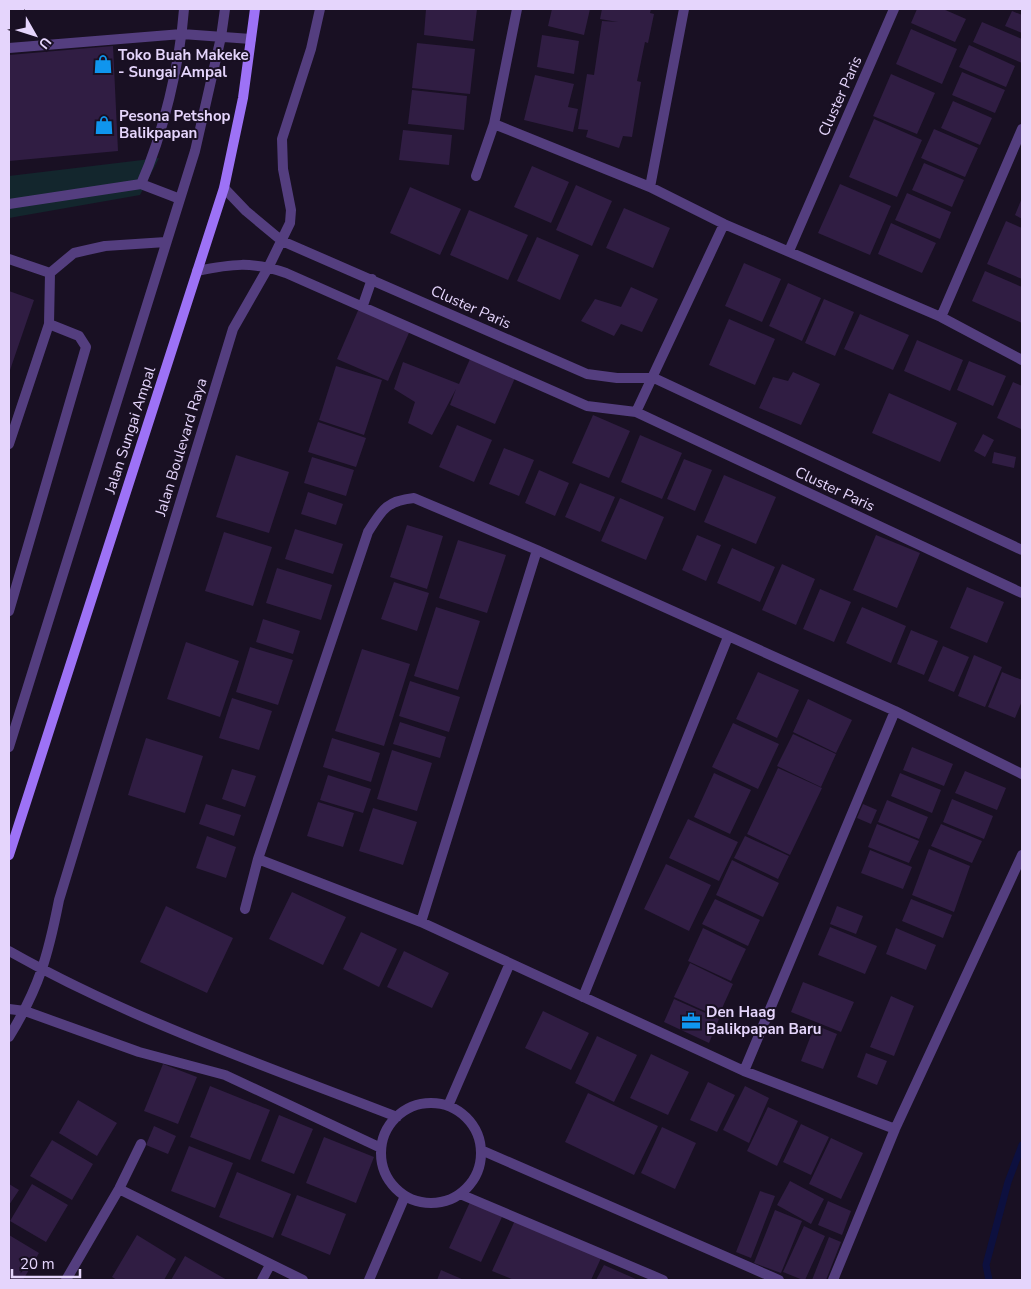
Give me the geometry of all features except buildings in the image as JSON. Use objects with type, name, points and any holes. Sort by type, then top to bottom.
[{"type":"main road","name":"Jalan Sungai Ampal","points":[[9,855],[224,188],[243,98],[254,9]]},
{"type":"street","points":[[141,184],[155,153],[182,34],[184,9]]},
{"type":"street","points":[[9,746],[195,150],[221,37],[225,9]]},
{"type":"street","name":"Jalan Boulevard Raya","points":[[9,1037],[25,1011],[43,970],[59,900],[233,330],[269,266],[290,223],[291,210],[283,169],[282,139],[311,49],[320,9]]},
{"type":"street","points":[[476,176],[494,124],[517,9]]},
{"type":"street","points":[[650,187],[684,9]]},
{"type":"street","name":"Cluster Paris","points":[[788,251],[894,9]]},
{"type":"street","points":[[9,48],[182,34],[251,39]]},
{"type":"street","points":[[494,124],[650,187],[724,224],[940,317],[1022,360]]},
{"type":"street","points":[[940,317],[1022,129]]},
{"type":"street","points":[[9,204],[141,184],[180,199]]},
{"type":"street","name":"Cluster Paris","points":[[224,188],[253,217],[282,241],[587,374],[618,378],[654,378],[1022,550]]},
{"type":"street","points":[[636,412],[654,378],[724,224]]},
{"type":"street","points":[[9,444],[49,324],[50,273],[74,253],[105,246],[166,242]]},
{"type":"street","points":[[9,259],[50,273]]},
{"type":"street","name":"Cluster Paris","points":[[197,272],[235,263],[269,266],[363,305],[586,406],[636,412],[1022,593]]},
{"type":"street","points":[[363,305],[372,279]]},
{"type":"street","points":[[9,611],[86,347],[79,336],[49,324]]},
{"type":"street","points":[[245,909],[258,859],[368,532],[382,510],[395,500],[414,498],[537,550],[895,711],[1022,774]]},
{"type":"street","points":[[421,922],[537,550]]},
{"type":"street","points":[[583,997],[728,637]]},
{"type":"street","points":[[744,1071],[895,711]]},
{"type":"street","points":[[833,1280],[894,1129],[1022,854]]},
{"type":"street","points":[[258,859],[421,922],[744,1071],[894,1129]]},
{"type":"street","points":[[9,951],[43,970],[145,1018],[396,1117]]},
{"type":"street","points":[[448,1106],[510,963]]},
{"type":"street","points":[[9,1010],[25,1011],[139,1052],[225,1075],[381,1148]]},
{"type":"street","points":[[435,1103],[448,1106],[461,1113],[471,1123],[478,1136],[481,1150],[480,1167],[472,1182],[460,1194],[448,1201],[433,1204],[419,1202],[405,1196],[394,1188],[386,1176],[381,1148],[384,1137],[396,1117],[408,1109],[421,1104],[435,1103]]},
{"type":"street","points":[[66,1280],[119,1189],[141,1144]]},
{"type":"street","points":[[481,1150],[779,1280]]},
{"type":"street","points":[[119,1189],[303,1280]]},
{"type":"street","points":[[460,1194],[663,1280]]},
{"type":"street","points":[[369,1280],[405,1196]]},
{"type":"street","points":[[262,1280],[270,1264]]},
{"type":"shaded area","points":[[159,158],[140,195],[9,218],[9,176]]},
{"type":"waterway","points":[[989,1280],[986,1265],[1008,1182],[1022,1145]]},
{"type":"place","name":"Toko Buah Makeke - Sungai Ampal","points":[[103,64]]},
{"type":"place","name":"Pesona Petshop Balikpapan","points":[[104,125]]},
{"type":"place","name":"Den Haag Balikpapan Baru","points":[[691,1021]]}]
